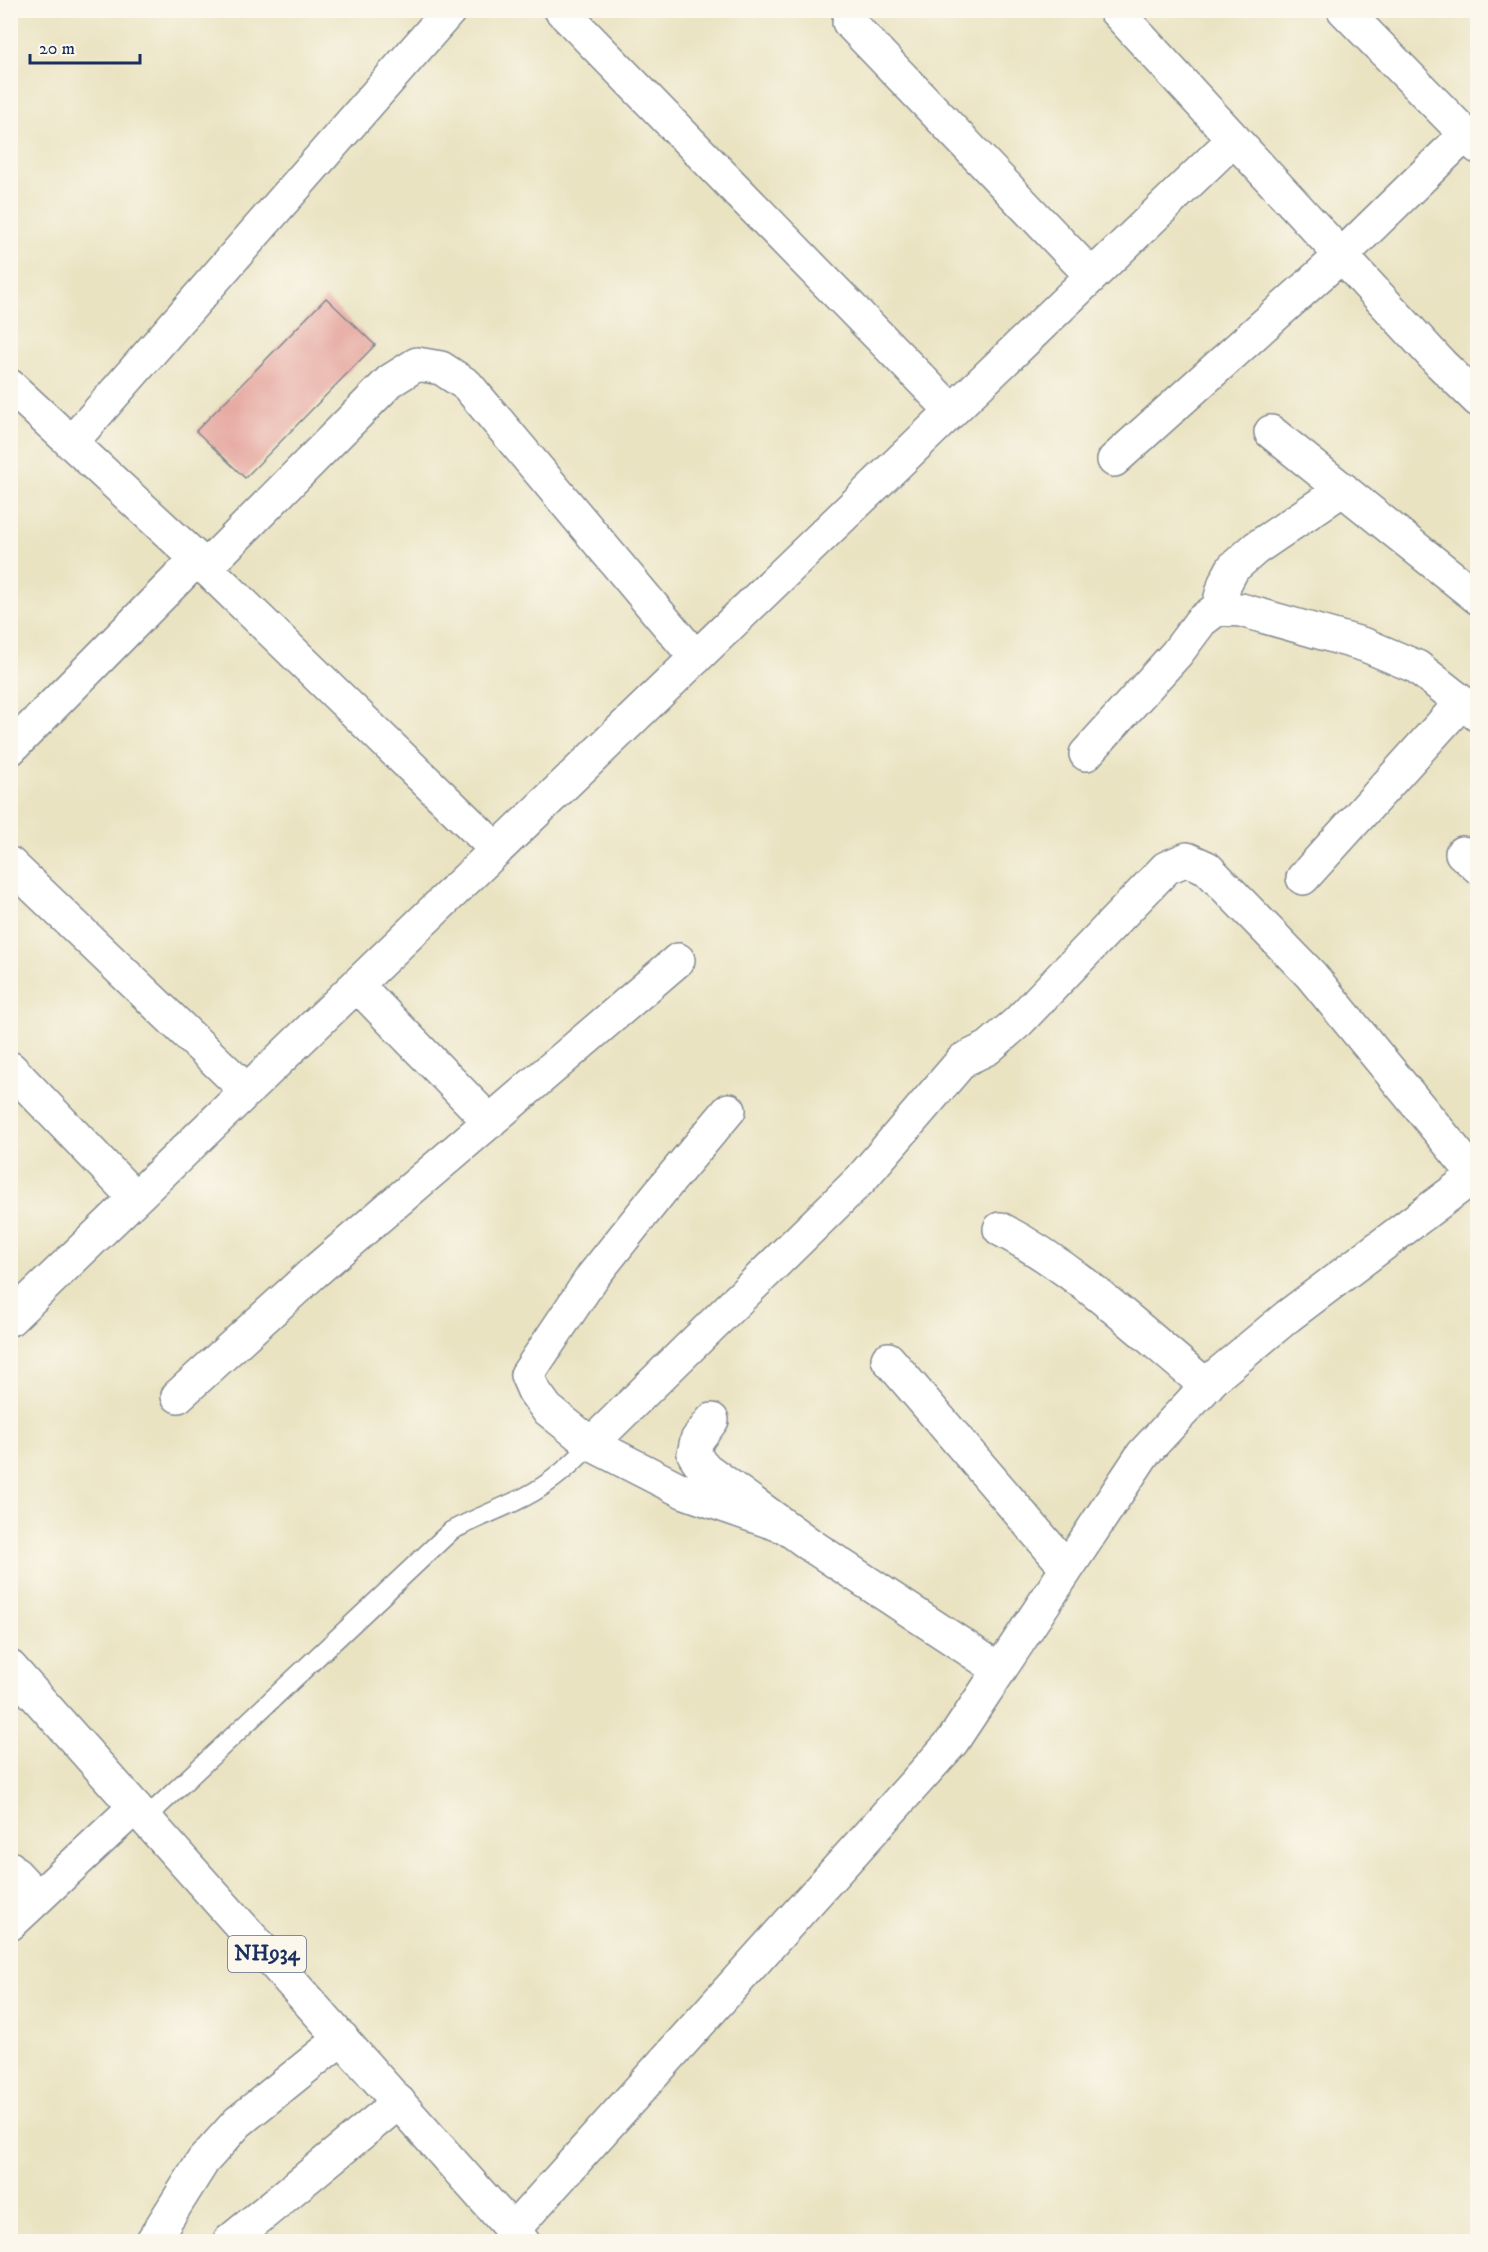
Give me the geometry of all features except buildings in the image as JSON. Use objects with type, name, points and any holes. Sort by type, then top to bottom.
[{"type":"main road","points":[[71,442],[450,10]]},
{"type":"main road","points":[[561,10],[952,411]]},
{"type":"main road","points":[[1114,460],[1471,141],[1344,10]]},
{"type":"main road","points":[[1130,15],[1234,139],[1433,356],[1478,400]]},
{"type":"main road","points":[[849,22],[1092,276]]},
{"type":"main road","points":[[10,1319],[1234,139]]},
{"type":"main road","points":[[10,748],[390,381],[417,364],[441,368],[467,385],[696,658]]},
{"type":"main road","points":[[10,386],[201,563],[497,850]]},
{"type":"main road","points":[[1271,432],[1478,598]]},
{"type":"main road","points":[[1086,754],[1177,653],[1201,621],[1218,608],[1233,568],[1256,548],[1343,489]]},
{"type":"main road","points":[[1218,608],[1241,610],[1365,645],[1417,667],[1470,708],[1303,878]]},
{"type":"main road","points":[[518,2236],[952,1742],[1143,1454],[1206,1386],[1287,1316],[1476,1174],[1311,975],[1208,868],[1187,859],[1166,868],[1018,1022],[988,1048],[963,1060],[861,1179],[591,1444]]},
{"type":"main road","points":[[10,864],[247,1091]]},
{"type":"main road","points":[[178,1396],[312,1274],[678,960]]},
{"type":"main road","points":[[357,985],[490,1122]]},
{"type":"main road","points":[[10,1068],[135,1198]]},
{"type":"main road","points":[[729,1110],[593,1276],[527,1375],[534,1391],[548,1409],[591,1444],[685,1492],[786,1527]]},
{"type":"main road","points":[[1000,1229],[1023,1241],[1079,1280],[1206,1386]]},
{"type":"main road","points":[[888,1359],[1067,1568]]},
{"type":"main road","points":[[712,1420],[697,1440],[694,1454],[702,1466],[786,1527],[1000,1670]]},
{"type":"main road","name":"NH934","points":[[10,1667],[518,2236]]},
{"type":"main road","points":[[10,1924],[141,1813]]},
{"type":"main road","points":[[10,1868],[38,1898]]},
{"type":"main road","points":[[153,2241],[202,2162],[238,2122],[342,2038]]},
{"type":"main road","points":[[230,2241],[399,2102]]},
{"type":"lane","points":[[141,1813],[451,1531],[516,1502],[544,1485],[573,1464],[591,1444]]}]
